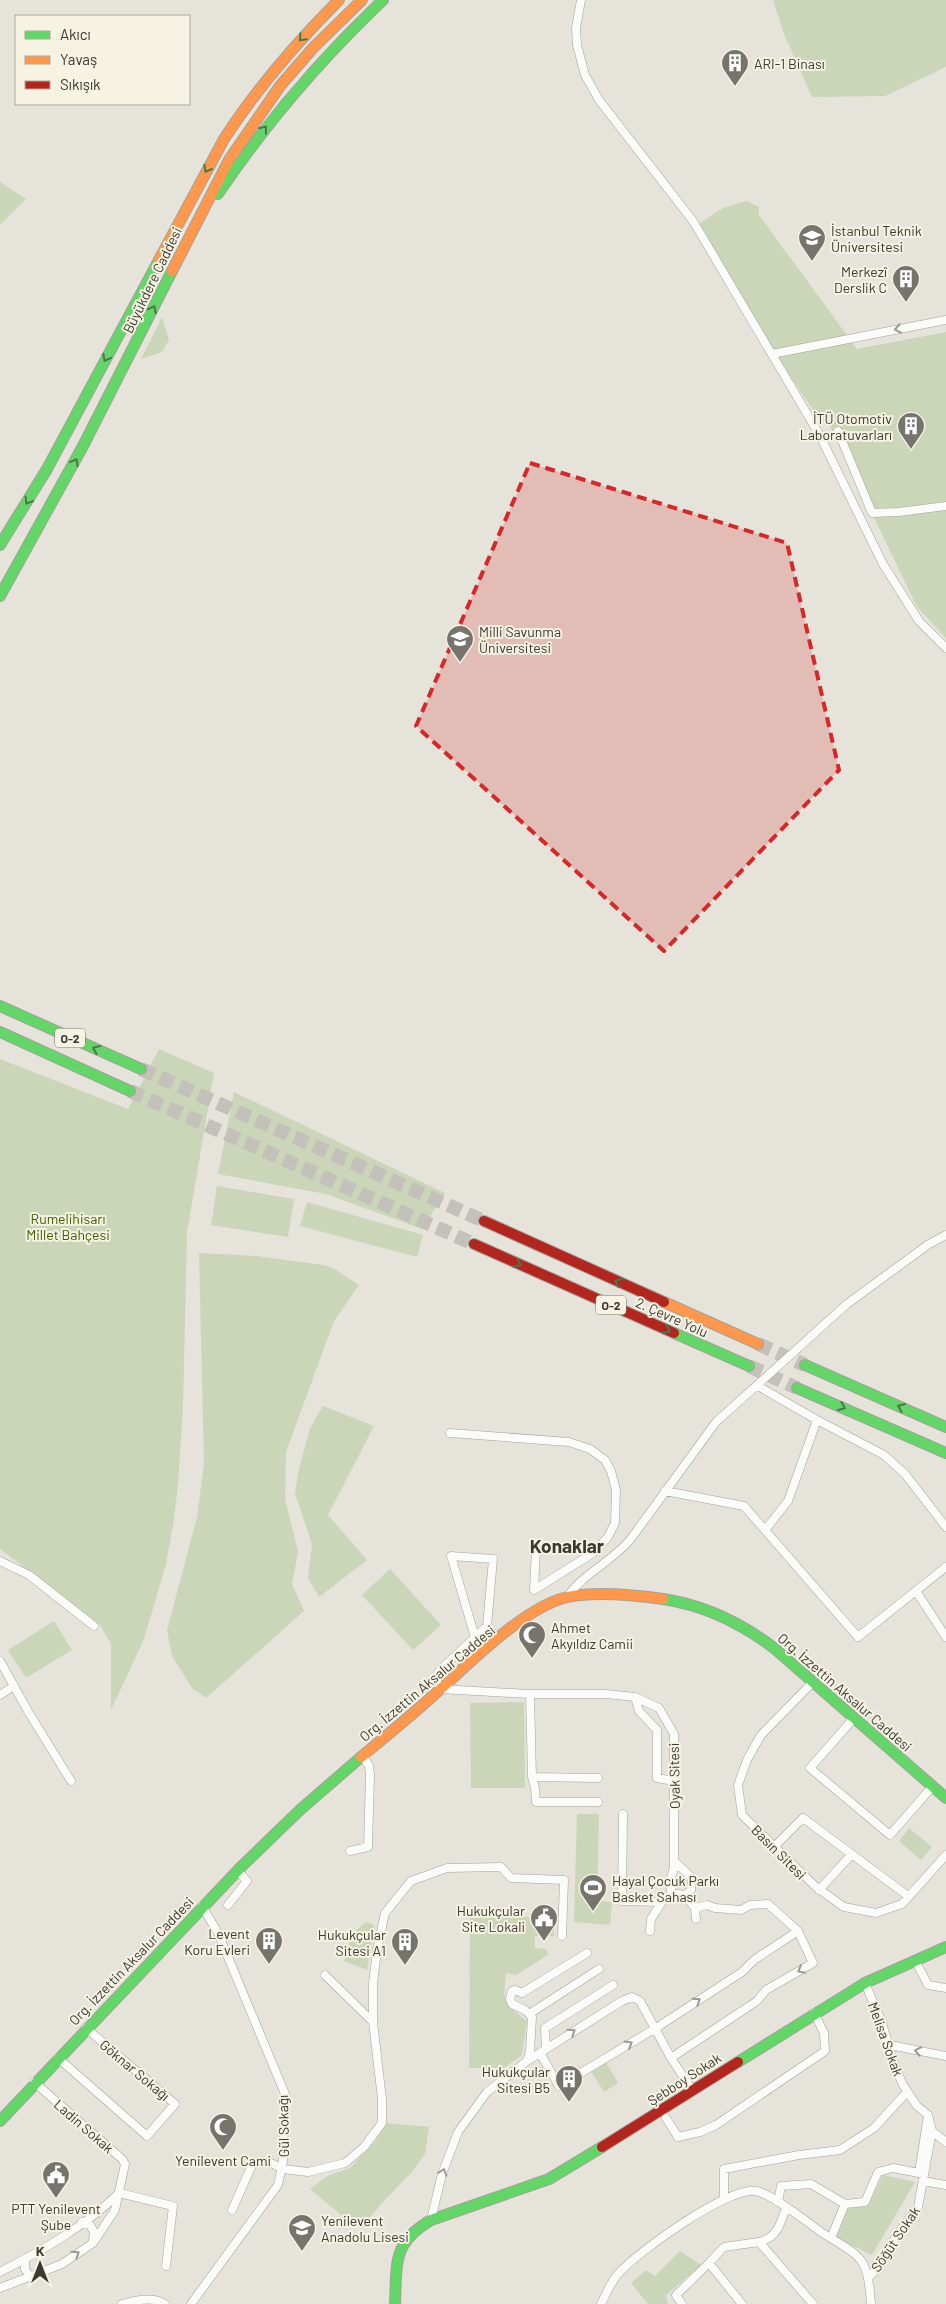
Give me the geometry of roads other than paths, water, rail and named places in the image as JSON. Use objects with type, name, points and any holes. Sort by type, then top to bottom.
[{"type":"main road","name":"Büyükdere Caddesi","points":[[0,596],[83,446],[229,160],[262,110],[314,48],[362,0]]},
{"type":"main road","points":[[195,226],[278,112],[336,45],[383,0]]},
{"type":"main road","name":"Büyükdere Caddesi","points":[[1,542],[47,469],[224,139],[246,104],[271,72],[337,1]]},
{"type":"main road","name":"O-2","points":[[0,1006],[141,1069]]},
{"type":"main road","name":"O-2","points":[[0,1032],[130,1091]]},
{"type":"main road","name":"2. Çevre Yolu","points":[[484,1222],[758,1344]]},
{"type":"main road","name":"2. Çevre Yolu","points":[[474,1244],[749,1366]]},
{"type":"main road","points":[[805,1365],[946,1427]]},
{"type":"main road","points":[[797,1388],[946,1454]]},
{"type":"main road","name":"Org. İzzettin Aksalur Caddesi","points":[[0,2121],[34,2082],[202,1906],[283,1826],[502,1637],[539,1610],[567,1597],[615,1594],[652,1598],[704,1608],[746,1628],[764,1640],[946,1798]]},
{"type":"main road","name":"Şebboy Sokak","points":[[396,2304],[398,2270],[402,2246],[417,2228],[431,2220],[549,2179],[865,1983],[916,1962],[946,1947]]},
{"type":"street","points":[[581,0],[576,28],[579,57],[585,75],[599,100],[693,221],[818,434],[883,564],[919,621],[946,648]]},
{"type":"street","points":[[772,354],[946,320]]},
{"type":"street","points":[[838,431],[872,513],[899,512],[946,506]]},
{"type":"street","points":[[567,1597],[574,1587],[621,1551],[716,1422],[758,1386],[797,1346],[847,1304],[929,1244],[946,1235]]},
{"type":"street","points":[[758,1386],[816,1420],[884,1455],[905,1474],[946,1527]]},
{"type":"street","points":[[765,1530],[788,1501],[816,1420]]},
{"type":"street","points":[[450,1433],[569,1442],[590,1449],[604,1460],[611,1470],[616,1490],[615,1523],[608,1537],[593,1553],[534,1590],[536,1548]]},
{"type":"street","points":[[665,1491],[744,1506],[858,1637],[946,1567]]},
{"type":"street","points":[[440,1689],[436,1679],[439,1670],[487,1626],[493,1559],[451,1556],[475,1636]]},
{"type":"street","points":[[0,1561],[29,1575],[94,1626]]},
{"type":"street","points":[[916,1591],[946,1637]]},
{"type":"street","points":[[0,1661],[28,1713],[72,1782]]},
{"type":"street","name":"Basın Sitesi","points":[[813,1682],[761,1735],[747,1760],[738,1785],[742,1815],[819,1890],[844,1907],[876,1913],[902,1904],[946,1855]]},
{"type":"street","points":[[0,1695],[14,1686]]},
{"type":"street","name":"Oyak Sitesi","points":[[440,1689],[530,1694],[606,1694],[635,1697],[659,1708],[674,1734],[674,1861],[671,1893]]},
{"type":"street","points":[[530,1694],[532,1777],[536,1802],[598,1802]]},
{"type":"street","points":[[635,1697],[639,1711],[657,1730],[657,1778],[674,1782]]},
{"type":"street","points":[[854,1718],[810,1768],[890,1834],[932,1787]]},
{"type":"street","points":[[350,1851],[368,1847],[370,1774],[369,1766],[362,1756]]},
{"type":"street","points":[[532,1777],[598,1778]]},
{"type":"street","points":[[623,1814],[622,1901],[662,1902]]},
{"type":"street","points":[[774,1847],[803,1818],[908,1896]]},
{"type":"street","points":[[819,1890],[852,1854]]},
{"type":"street","points":[[674,1861],[692,1878],[691,1890],[685,1896]]},
{"type":"street","points":[[232,2210],[253,2163],[269,2162],[283,2169],[308,2172],[345,2163],[364,2147],[382,2123],[382,2099],[373,2022],[373,1984],[377,1950],[386,1912],[411,1881],[447,1868],[467,1867],[500,1867],[511,1878],[564,1880],[562,1936]]},
{"type":"street","points":[[228,1906],[247,1881],[238,1871]]},
{"type":"street","points":[[650,1932],[651,1920],[662,1902],[671,1893],[685,1896],[695,1908],[696,1919]]},
{"type":"street","points":[[671,2058],[757,2001],[766,1990],[813,1963],[798,1931],[768,1904],[750,1906],[740,1910],[715,1908],[707,1905],[695,1908]]},
{"type":"street","name":"Gül Sokağı","points":[[191,2304],[278,2185],[283,2169],[285,2094],[218,1933],[202,1906]]},
{"type":"street","points":[[613,1985],[545,2028],[543,2051],[559,2086],[656,2028],[742,1972],[754,1960],[798,1931]]},
{"type":"street","points":[[527,2061],[530,2052],[532,2023],[529,2014],[512,2004],[510,1999],[512,1991],[516,1990],[522,1993],[587,1953]]},
{"type":"street","points":[[916,1962],[928,1985],[946,1988]]},
{"type":"street","points":[[529,2014],[599,1969]]},
{"type":"street","points":[[325,1975],[373,2022]]},
{"type":"street","name":"Melisa Sokak","points":[[865,1983],[890,2046],[894,2064],[907,2092],[917,2106],[928,2115]]},
{"type":"street","points":[[431,2220],[442,2174],[458,2132],[487,2092],[527,2061],[615,2005],[632,1997],[640,2001],[671,2058],[692,2090]]},
{"type":"street","points":[[666,2118],[678,2138],[700,2132],[716,2125],[825,2051],[824,2033],[814,2013]]},
{"type":"street","name":"Göknar Sokağı","points":[[58,2058],[147,2136],[175,2104],[86,2028]]},
{"type":"street","points":[[890,2046],[946,2056]]},
{"type":"street","name":"Ladin Sokak","points":[[0,2288],[62,2264],[93,2244],[116,2210],[124,2164],[122,2159],[34,2082]]},
{"type":"street","points":[[724,2200],[724,2169],[799,2155],[840,2150],[874,2128],[907,2092]]},
{"type":"street","points":[[922,2176],[932,2131],[928,2115]]},
{"type":"street","points":[[922,2176],[928,2115]]},
{"type":"street","points":[[932,2131],[946,2142]]},
{"type":"street","points":[[778,2202],[780,2186],[811,2184],[845,2204],[865,2202],[878,2172],[892,2168],[946,2185]]},
{"type":"street","name":"Söğüt Sokak","points":[[871,2304],[870,2276],[882,2263],[895,2238],[918,2207],[922,2176]]},
{"type":"street","points":[[601,2304],[616,2275],[642,2251],[730,2196],[756,2191],[778,2202],[830,2238],[850,2248],[863,2263],[870,2276]]},
{"type":"street","points":[[0,2272],[25,2259],[102,2210],[119,2193],[173,2206],[166,2266]]},
{"type":"street","points":[[830,2238],[845,2204]]},
{"type":"street","points":[[682,2304],[676,2295],[724,2247],[767,2240],[780,2228],[786,2207]]},
{"type":"street","points":[[82,2222],[90,2225],[94,2232],[93,2244]]},
{"type":"street","points":[[759,2242],[813,2304]]},
{"type":"street","points":[[25,2259],[25,2270],[30,2277]]},
{"type":"street","points":[[709,2263],[742,2304]]},
{"type":"street","points":[[122,2304],[135,2300],[160,2300],[166,2304]]},
{"type":"tunnel","points":[[141,1069],[484,1221]]},
{"type":"tunnel","points":[[130,1091],[474,1244]]},
{"type":"tunnel","points":[[758,1344],[805,1365]]},
{"type":"tunnel","points":[[749,1366],[797,1388]]},
{"type":"place","name":"ARI-1 Binası","points":[[735,87]]},
{"type":"place","name":"İstanbul Teknik Üniversitesi","points":[[812,262]]},
{"type":"place","name":"Merkezî Derslik C","points":[[906,303]]},
{"type":"place","name":"İTÜ Otomotiv Laboratuvarları","points":[[911,450]]},
{"type":"place","name":"Milli Savunma Üniversitesi","points":[[460,663]]},
{"type":"place","name":"Ahmet Akyıldız Camii","points":[[532,1659]]},
{"type":"place","name":"Hayal Çocuk Parkı Basket Sahası","points":[[593,1912]]},
{"type":"place","name":"Hukukçular Site Lokali","points":[[544,1942]]},
{"type":"place","name":"Levent Koru Evleri","points":[[269,1965]]},
{"type":"place","name":"Hukukçular Sitesi A1","points":[[405,1966]]},
{"type":"place","name":"Hukukçular Sitesi B5","points":[[569,2103]]},
{"type":"place","name":"Yenilevent Cami","points":[[223,2151]]},
{"type":"place","name":"PTT Yenilevent Şube","points":[[56,2199]]},
{"type":"place","name":"Yenilevent Anadolu Lisesi","points":[[302,2252]]},
{"type":"district","name":"Konaklar","points":[[567,1545]]},
{"type":"park label","name":"Rumelihisarı Millet Bahçesi","points":[[68,1226]]}]
